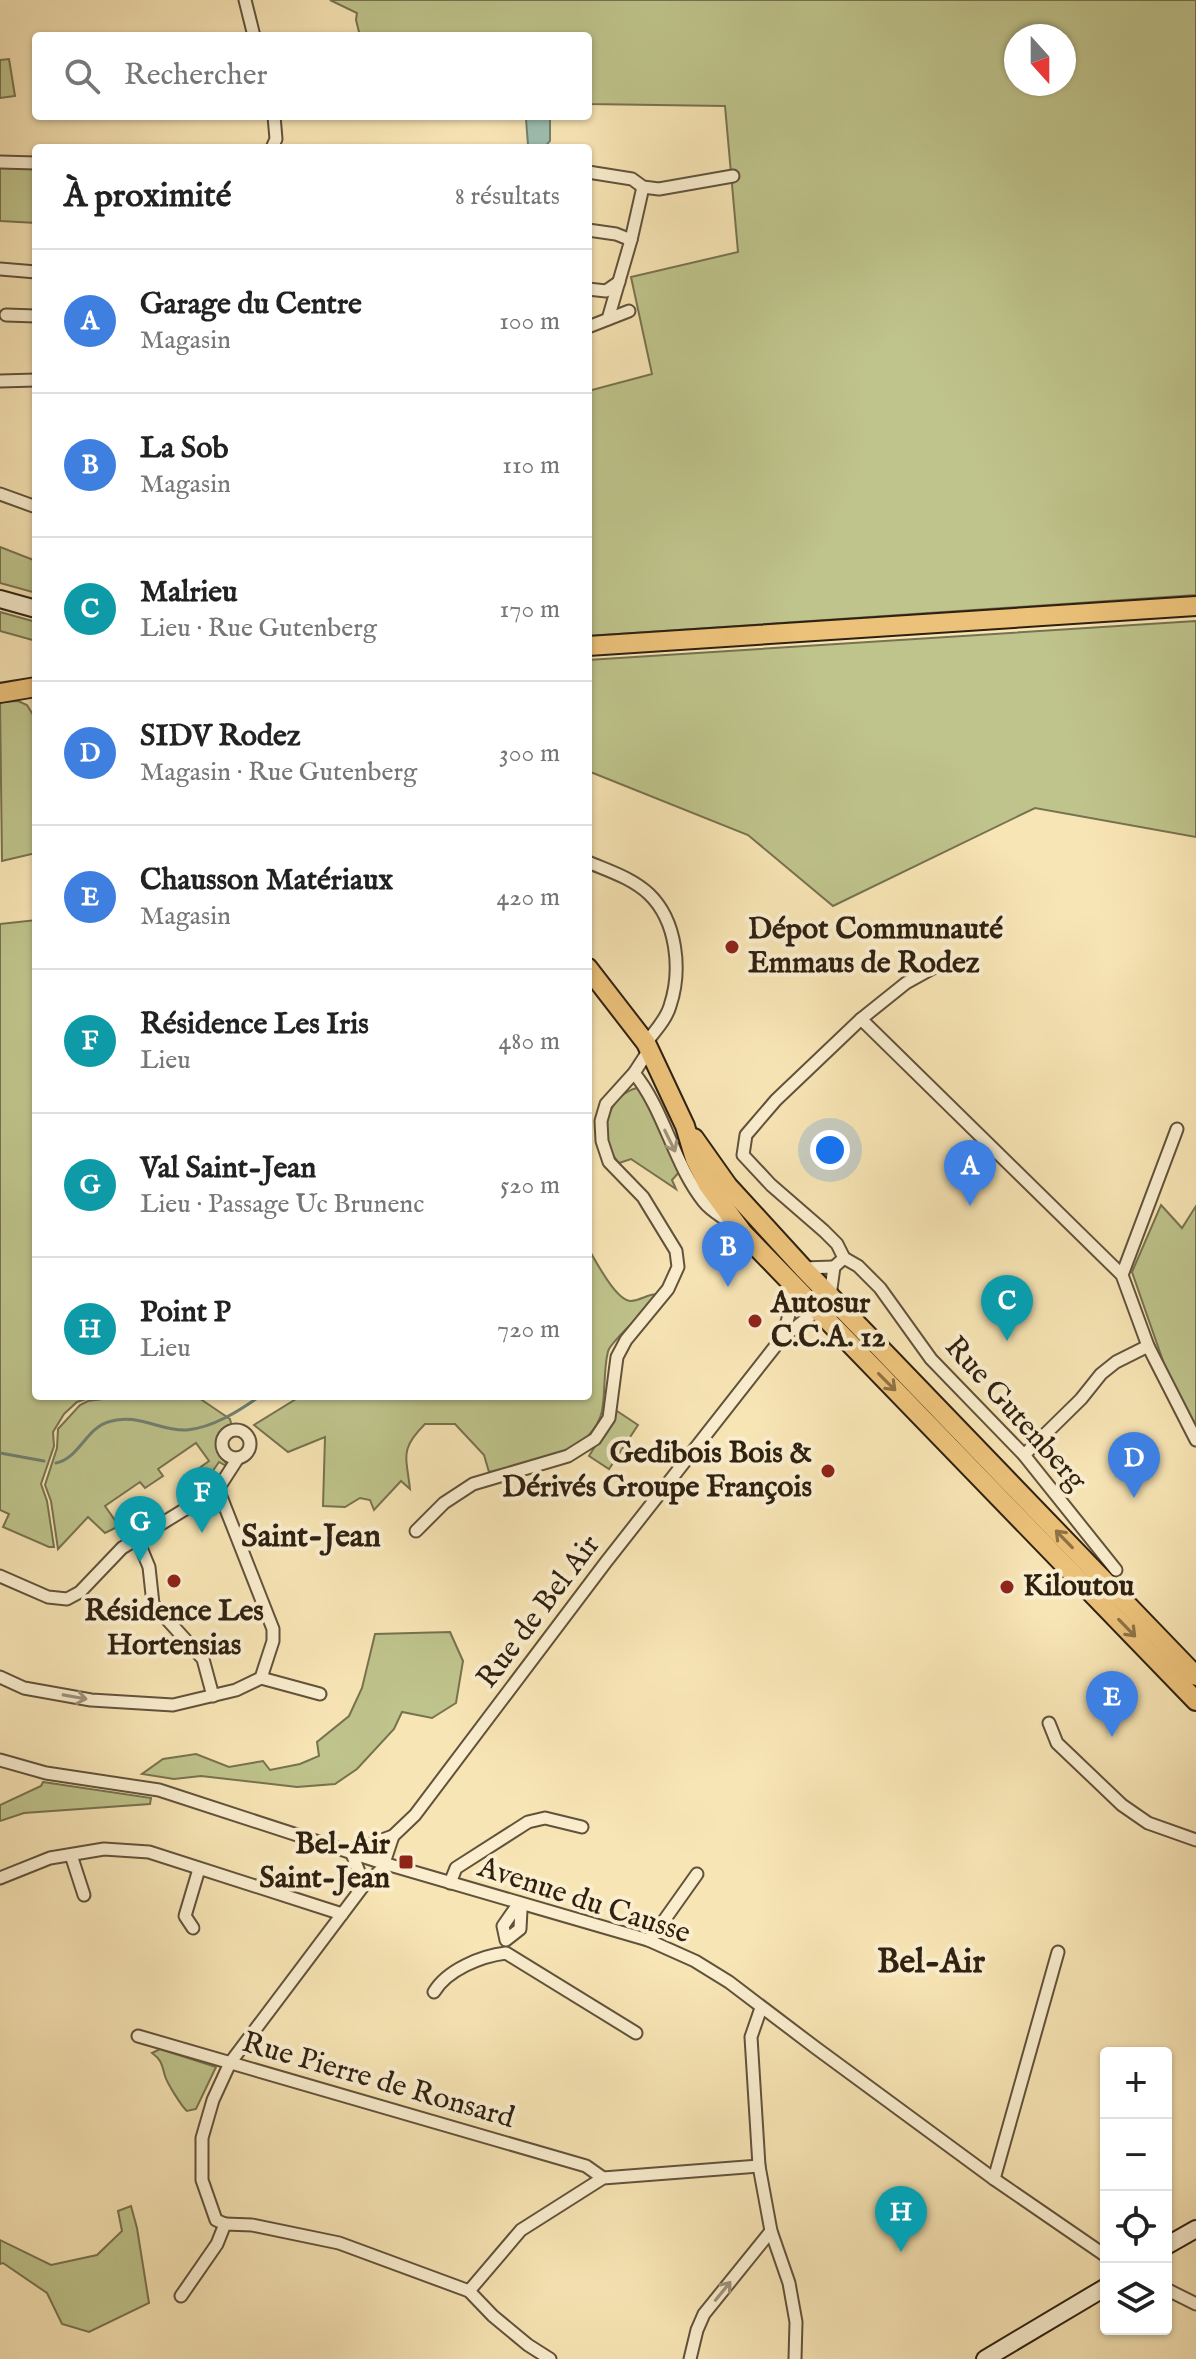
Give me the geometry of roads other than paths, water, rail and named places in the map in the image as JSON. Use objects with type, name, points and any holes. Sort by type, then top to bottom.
[{"type":"main road","points":[[592,646],[1196,606]]},
{"type":"main road","points":[[3,693],[32,690]]},
{"type":"main road","points":[[592,973],[648,1047],[685,1126],[695,1159],[708,1185],[743,1233],[1196,1701]]},
{"type":"main road","points":[[685,1126],[728,1186],[803,1268],[1196,1676]]},
{"type":"street","points":[[245,0],[253,32]]},
{"type":"street","points":[[274,120],[274,144]]},
{"type":"street","points":[[0,162],[32,163]]},
{"type":"street","points":[[592,173],[632,179],[643,187],[659,189],[733,176]]},
{"type":"street","points":[[608,319],[643,187]]},
{"type":"street","points":[[592,231],[631,240]]},
{"type":"street","points":[[0,269],[32,272]]},
{"type":"street","points":[[592,289],[606,291],[619,282]]},
{"type":"street","points":[[592,325],[629,311]]},
{"type":"street","points":[[6,315],[32,316]]},
{"type":"street","points":[[0,381],[32,380]]},
{"type":"street","points":[[0,494],[32,506]]},
{"type":"street","points":[[0,599],[32,608]]},
{"type":"street","points":[[416,1531],[444,1503],[473,1484],[568,1456],[595,1439],[609,1418],[617,1357],[626,1340],[668,1289],[678,1267],[676,1251],[643,1197],[609,1162],[602,1141],[601,1121],[606,1104],[634,1073],[670,1007],[675,978],[673,931],[663,911],[648,893],[627,879],[592,864]]},
{"type":"street","points":[[933,968],[886,998],[861,1019],[1122,1275],[1148,1346],[1196,1440]]},
{"type":"street","name":"Rue Gutenberg","points":[[861,1019],[776,1100],[746,1135],[743,1155],[771,1185],[831,1237],[839,1262],[858,1266],[880,1288],[931,1359],[1024,1455],[1116,1570]]},
{"type":"street","points":[[634,1073],[647,1091],[683,1168],[705,1204],[743,1233]]},
{"type":"street","points":[[1122,1275],[1177,1129]]},
{"type":"street","points":[[803,1268],[839,1262],[830,1296]]},
{"type":"street","name":"Rue de Bel Air","points":[[781,1339],[791,1313],[792,1300],[786,1280]]},
{"type":"street","name":"Rue de Bel Air","points":[[351,1851],[393,1836],[417,1813],[606,1562],[781,1339],[816,1311]]},
{"type":"street","points":[[1024,1455],[1081,1399],[1101,1374],[1116,1362],[1148,1346]]},
{"type":"street","points":[[0,1576],[48,1597],[67,1599],[80,1592],[122,1548],[218,1489],[238,1458]]},
{"type":"street","points":[[218,1489],[273,1629],[273,1641],[261,1678]]},
{"type":"street","points":[[137,1538],[149,1567],[153,1604],[203,1659],[213,1696]]},
{"type":"street","points":[[0,1677],[24,1688],[91,1700],[173,1705],[236,1690],[261,1678],[320,1694]]},
{"type":"street","points":[[1049,1723],[1057,1743],[1122,1805],[1148,1823],[1196,1840]]},
{"type":"street","name":"Avenue du Causse","points":[[0,1760],[46,1773],[159,1790],[383,1863],[648,1940],[695,1961],[729,1982],[994,2179],[1100,2252]]},
{"type":"street","points":[[450,1883],[456,1868],[528,1822],[545,1818],[582,1827]]},
{"type":"street","name":"Rue de Bel Air","points":[[383,1863],[393,1836]]},
{"type":"street","points":[[0,1878],[50,1858],[104,1849],[149,1852],[342,1914]]},
{"type":"street","points":[[351,1851],[364,1885]]},
{"type":"street","points":[[71,1855],[84,1895]]},
{"type":"street","points":[[383,1863],[382,1869],[364,1885],[230,2063],[213,2100],[202,2138],[202,2180],[216,2220],[339,2243],[469,2291],[493,2316],[550,2359]]},
{"type":"street","points":[[193,1928],[185,1916],[199,1869]]},
{"type":"street","points":[[648,1940],[697,1874]]},
{"type":"street","points":[[506,1953],[503,1926],[519,1903]]},
{"type":"street","points":[[994,2179],[1058,1952]]},
{"type":"street","points":[[434,1992],[442,1979],[485,1957],[506,1953],[636,2033]]},
{"type":"street","points":[[761,2008],[751,2037],[759,2166],[771,2231],[789,2283],[796,2322],[795,2359]]},
{"type":"street","name":"Rue Pierre de Ronsard","points":[[138,2036],[586,2166],[603,2178]]},
{"type":"street","points":[[469,2291],[521,2230],[603,2178],[759,2166]]},
{"type":"street","points":[[181,2296],[217,2244],[225,2224]]},
{"type":"street","points":[[1172,2243],[1196,2229]]},
{"type":"street","points":[[690,2359],[704,2314],[771,2231]]},
{"type":"street","points":[[985,2359],[1100,2291]]},
{"type":"street","points":[[1172,2292],[1196,2304]]},
{"type":"waterway","points":[[56,1463],[71,1455],[94,1431],[108,1422],[129,1419],[187,1430],[226,1418],[254,1400]]},
{"type":"waterway","points":[[0,1453],[44,1461]]},
{"type":"place","name":"Dépot Communauté Emmaus de Rodez","points":[[732,947]]},
{"type":"place","name":"Garage du Centre","points":[[970,1206]]},
{"type":"place","name":"La Sob","points":[[728,1287]]},
{"type":"place","name":"Autosur C.C.A. 12","points":[[755,1321]]},
{"type":"place","name":"Malrieu","points":[[1007,1341]]},
{"type":"place","name":"Gedibois Bois & Dérivés Groupe François","points":[[828,1471]]},
{"type":"place","name":"SIDV Rodez","points":[[1134,1498]]},
{"type":"place","name":"Résidence Les Iris","points":[[202,1533]]},
{"type":"place","name":"Val Saint-Jean","points":[[140,1562]]},
{"type":"place","name":"Résidence Les Hortensias","points":[[174,1581]]},
{"type":"place","name":"Kiloutou","points":[[1007,1587]]},
{"type":"place","name":"Chausson Matériaux","points":[[1112,1737]]},
{"type":"place","name":"Bel-Air Saint-Jean","points":[[406,1862]]},
{"type":"place","name":"Point P","points":[[901,2252]]},
{"type":"district","name":"Saint-Jean","points":[[311,1537]]},
{"type":"district","name":"Bel-Air","points":[[931,1962]]}]
